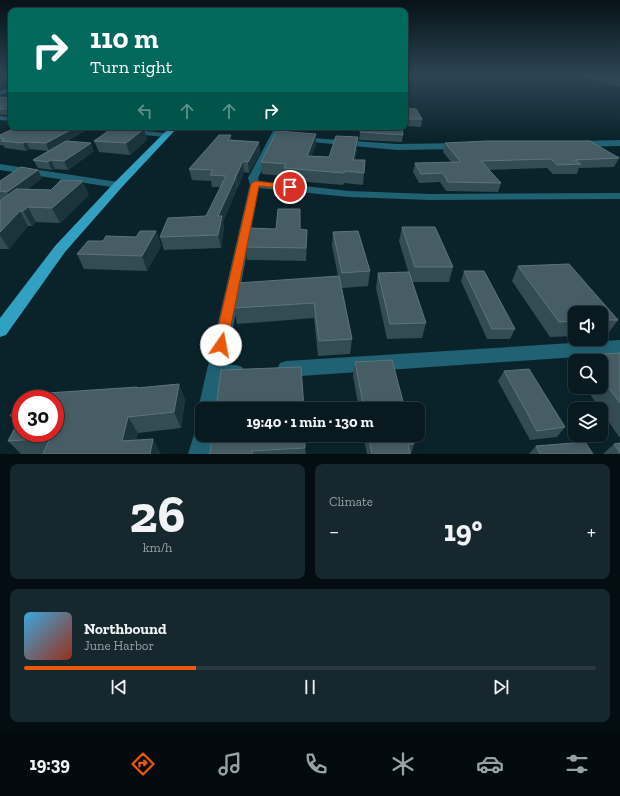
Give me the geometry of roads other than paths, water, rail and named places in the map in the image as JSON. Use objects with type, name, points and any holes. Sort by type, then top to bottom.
[{"type":"main road","points":[[0,330],[60,249],[169,131]]},
{"type":"street","points":[[148,130],[169,131]]},
{"type":"street","points":[[209,402],[255,184],[253,178],[281,138],[280,130]]},
{"type":"street","points":[[281,138],[396,147],[472,146]]},
{"type":"street","points":[[573,144],[620,143]]},
{"type":"street","points":[[0,167],[118,185]]},
{"type":"street","points":[[12,179],[24,170]]},
{"type":"street","points":[[255,184],[349,194],[430,197],[620,196]]},
{"type":"street","points":[[214,374],[620,347]]},
{"type":"street","points":[[199,454],[202,442]]}]
